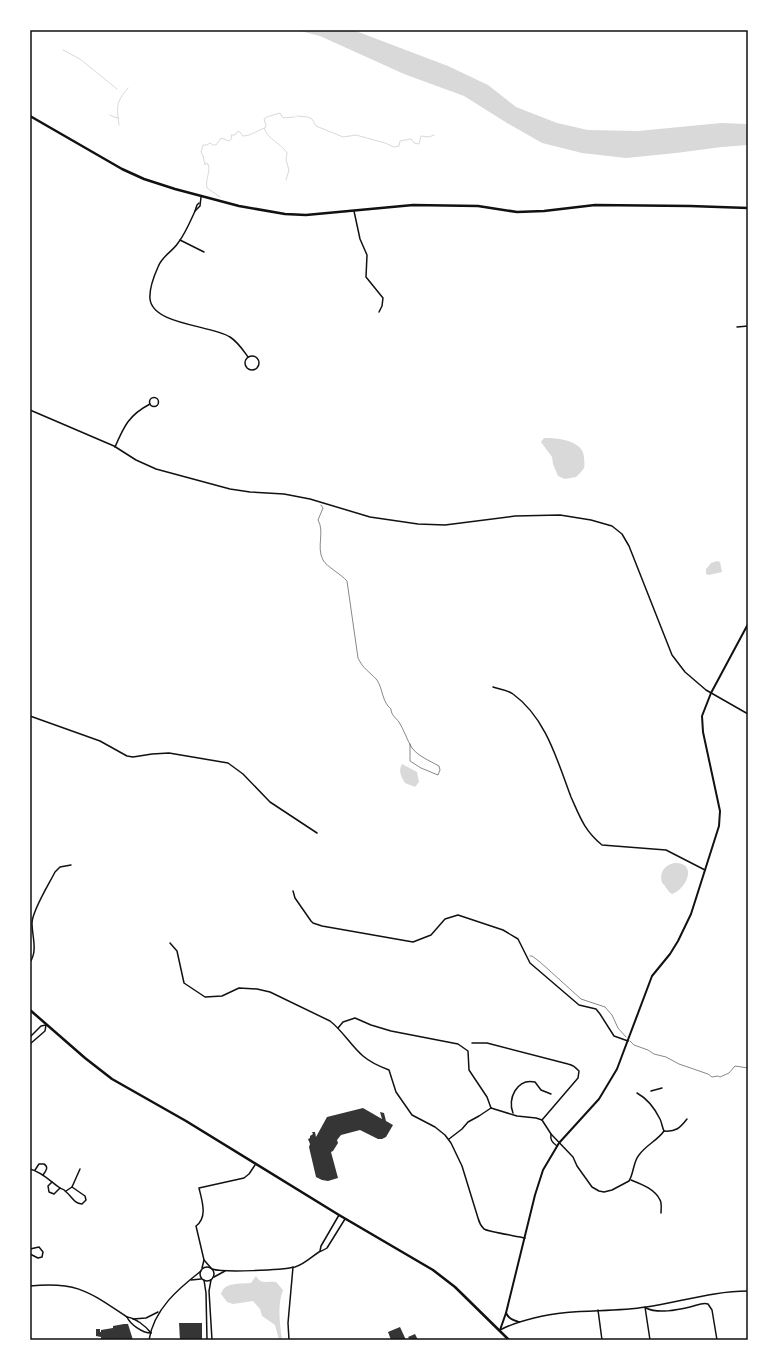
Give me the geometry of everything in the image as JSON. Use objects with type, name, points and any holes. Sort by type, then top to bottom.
[{"type":"main road","points":[[30,116],[134,175],[157,184],[239,206],[285,214],[306,215],[413,205],[478,206],[517,212],[544,211],[595,205],[748,208]]},
{"type":"main road","points":[[30,1010],[112,1079],[256,1163],[345,1219],[433,1270],[455,1287],[510,1340]]},
{"type":"street","points":[[202,197],[180,240],[159,265],[150,292],[150,299],[153,307],[165,317],[225,334],[237,343],[248,357]]},
{"type":"street","points":[[354,211],[360,239],[367,255],[366,277],[383,297],[382,306],[379,312]]},
{"type":"street","points":[[180,240],[204,252]]},
{"type":"street","points":[[737,328],[748,326]]},
{"type":"street","points":[[254,356],[258,359],[260,364],[257,369],[251,371],[246,368],[245,362],[248,357],[254,356]]},
{"type":"street","points":[[115,447],[127,422],[141,409],[150,404],[152,398],[158,400],[158,404],[156,406],[152,406],[150,404]]},
{"type":"street","points":[[30,410],[115,447],[136,460],[156,469],[230,489],[284,494],[310,499],[370,517],[418,524],[445,525],[515,516],[560,515],[591,520],[612,526],[622,534],[629,546],[672,655],[686,672],[710,693],[748,714]]},
{"type":"street","points":[[500,1330],[506,1313],[539,1181],[559,1143],[600,1099],[606,1090],[617,1069],[652,976],[670,954],[686,928],[719,826],[720,818],[720,811],[702,727],[704,710],[710,693],[748,624]]},
{"type":"street","points":[[493,687],[512,693],[534,714],[546,734],[582,823],[594,838],[602,845],[666,850],[705,870]]},
{"type":"street","points":[[30,716],[100,741],[127,756],[133,757],[169,753],[228,763],[243,774],[270,802],[317,833]]},
{"type":"street","points":[[30,962],[34,957],[33,916],[55,872],[60,867],[71,865]]},
{"type":"street","points":[[293,891],[295,898],[311,922],[327,927],[413,942],[431,935],[446,919],[458,915],[503,930],[518,939],[530,963],[579,1005],[596,1009],[614,1036],[628,1041]]},
{"type":"street","points":[[170,943],[177,951],[184,983],[205,997],[222,996],[239,988],[257,989],[270,992],[330,1021],[365,1058],[389,1070],[396,1092],[412,1115],[435,1126],[449,1140],[458,1155],[480,1224],[490,1231],[525,1238]]},
{"type":"street","points":[[338,1028],[344,1022],[355,1018],[391,1031],[458,1044],[468,1051],[469,1070],[488,1097],[491,1108]]},
{"type":"street","points":[[30,1037],[41,1026],[46,1025],[45,1031],[30,1044]]},
{"type":"street","points":[[472,1043],[487,1043],[568,1064],[574,1066],[579,1071],[578,1078],[542,1120]]},
{"type":"street","points":[[506,1113],[511,1106],[514,1091],[524,1082],[534,1082],[541,1090],[551,1094]]},
{"type":"street","points":[[651,1091],[662,1088]]},
{"type":"street","points":[[491,1108],[514,1115],[542,1120],[551,1134],[573,1157],[577,1166],[592,1187],[604,1192],[612,1190],[630,1180],[638,1155],[661,1136],[664,1131],[661,1121],[653,1106],[644,1097],[637,1093]]},
{"type":"street","points":[[511,1106],[514,1115]]},
{"type":"street","points":[[449,1140],[468,1122],[491,1108]]},
{"type":"street","points":[[664,1131],[670,1132],[678,1130],[687,1119]]},
{"type":"street","points":[[551,1134],[550,1138],[557,1146]]},
{"type":"street","points":[[207,1340],[206,1288],[200,1275],[204,1260],[196,1226],[201,1221],[204,1213],[199,1188],[244,1178],[249,1174],[256,1163]]},
{"type":"street","points":[[35,1170],[39,1164],[44,1164],[47,1169],[43,1175]]},
{"type":"street","points":[[66,1191],[72,1187],[80,1169]]},
{"type":"street","points":[[30,1170],[35,1170],[66,1191],[71,1199],[78,1204],[84,1203],[86,1200],[85,1196],[72,1187]]},
{"type":"street","points":[[630,1180],[650,1189],[661,1200],[661,1213]]},
{"type":"street","points":[[52,1182],[48,1186],[49,1192],[54,1194],[60,1188]]},
{"type":"street","points":[[320,1251],[321,1246],[339,1215]]},
{"type":"street","points":[[149,1340],[154,1323],[160,1312],[173,1295],[205,1268],[225,1272],[293,1267],[307,1261],[320,1251],[325,1250],[330,1245],[345,1219]]},
{"type":"street","points":[[30,1249],[39,1247],[43,1252],[42,1257],[38,1258],[30,1254]]},
{"type":"street","points":[[204,1260],[214,1274],[209,1291],[212,1340]]},
{"type":"street","points":[[289,1340],[288,1323],[293,1267]]},
{"type":"street","points":[[191,1280],[208,1281],[225,1272]]},
{"type":"street","points":[[30,1286],[56,1284],[72,1287],[94,1295],[145,1332],[151,1332]]},
{"type":"street","points":[[500,1330],[509,1325],[558,1312],[645,1307],[723,1292],[748,1291]]},
{"type":"street","points":[[645,1307],[652,1311],[676,1310],[703,1303],[708,1304],[712,1310],[717,1340]]},
{"type":"street","points":[[206,1306],[211,1307]]},
{"type":"street","points":[[645,1307],[650,1340]]},
{"type":"street","points":[[598,1310],[602,1340]]},
{"type":"street","points":[[133,1319],[146,1318],[160,1312]]},
{"type":"street","points":[[506,1313],[513,1320],[519,1322]]},
{"type":"street","points":[[126,1317],[133,1319],[148,1328],[151,1332]]},
{"type":"path","points":[[320,502],[323,508],[318,520],[321,524],[322,532],[320,543],[322,558],[326,565],[341,574],[347,581],[358,658],[361,666],[377,681],[387,706],[391,709],[391,712],[399,721],[414,750],[439,766],[440,770],[438,775],[421,768],[410,761],[410,744]]},
{"type":"shaded area","points":[[296,30],[353,30],[448,66],[488,85],[516,107],[557,123],[588,130],[638,131],[721,123],[748,124],[748,145],[626,158],[582,153],[542,143],[464,96],[404,74],[320,36]]},
{"type":"shaded area","points":[[544,438],[569,441],[580,447],[583,452],[584,468],[576,477],[565,479],[558,476],[552,457],[541,442]]},
{"type":"shaded area","points":[[717,561],[720,562],[722,572],[709,575],[706,574],[706,569],[711,563]]},
{"type":"shaded area","points":[[402,764],[417,772],[419,782],[415,787],[405,783],[401,776],[400,771]]},
{"type":"shaded area","points":[[674,863],[682,864],[686,867],[688,877],[682,887],[672,894],[662,883],[661,876],[663,870],[667,866]]},
{"type":"shaded area","points":[[256,1276],[262,1282],[276,1282],[283,1290],[280,1302],[282,1340],[279,1340],[275,1325],[262,1316],[260,1309],[253,1301],[233,1304],[227,1302],[221,1294],[225,1287],[251,1283]]},
{"type":"building","points":[[363,1108],[382,1119],[380,1112],[384,1113],[386,1121],[393,1125],[386,1137],[378,1139],[360,1130],[341,1135],[337,1140],[338,1143],[331,1152],[338,1178],[328,1181],[316,1177],[308,1139],[313,1134],[312,1132],[315,1132],[316,1137],[327,1117]]},
{"type":"building","points":[[179,1323],[202,1323],[202,1340],[180,1340]]},
{"type":"building","points":[[128,1324],[133,1340],[101,1340],[101,1337],[96,1336],[96,1329],[100,1329],[101,1332],[101,1330]]},
{"type":"building","points":[[400,1327],[406,1340],[391,1340],[388,1332]]},
{"type":"building","points":[[415,1334],[418,1340],[410,1340],[408,1337]]},
{"type":"waterway","points":[[63,50],[80,59],[117,89]]},
{"type":"waterway","points":[[119,125],[118,105],[128,88]]},
{"type":"waterway","points":[[220,197],[207,188],[209,167],[208,164],[206,163],[205,165],[201,152],[203,145],[210,143],[216,145],[221,138],[229,141],[232,138],[231,135],[235,135],[239,131],[243,136],[252,134],[265,128],[266,125],[264,119],[280,113],[283,118],[295,117]]},
{"type":"waterway","points":[[110,115],[119,118]]},
{"type":"waterway","points":[[297,116],[308,117],[312,119],[316,126],[343,137],[356,135],[394,147],[399,146],[400,141],[411,139],[414,143],[419,144],[421,136],[429,137],[434,135]]},
{"type":"waterway","points":[[264,128],[268,136],[287,153],[286,160],[289,170],[286,180]]},
{"type":"waterway","points":[[746,1320],[748,1322],[748,1334]]}]
